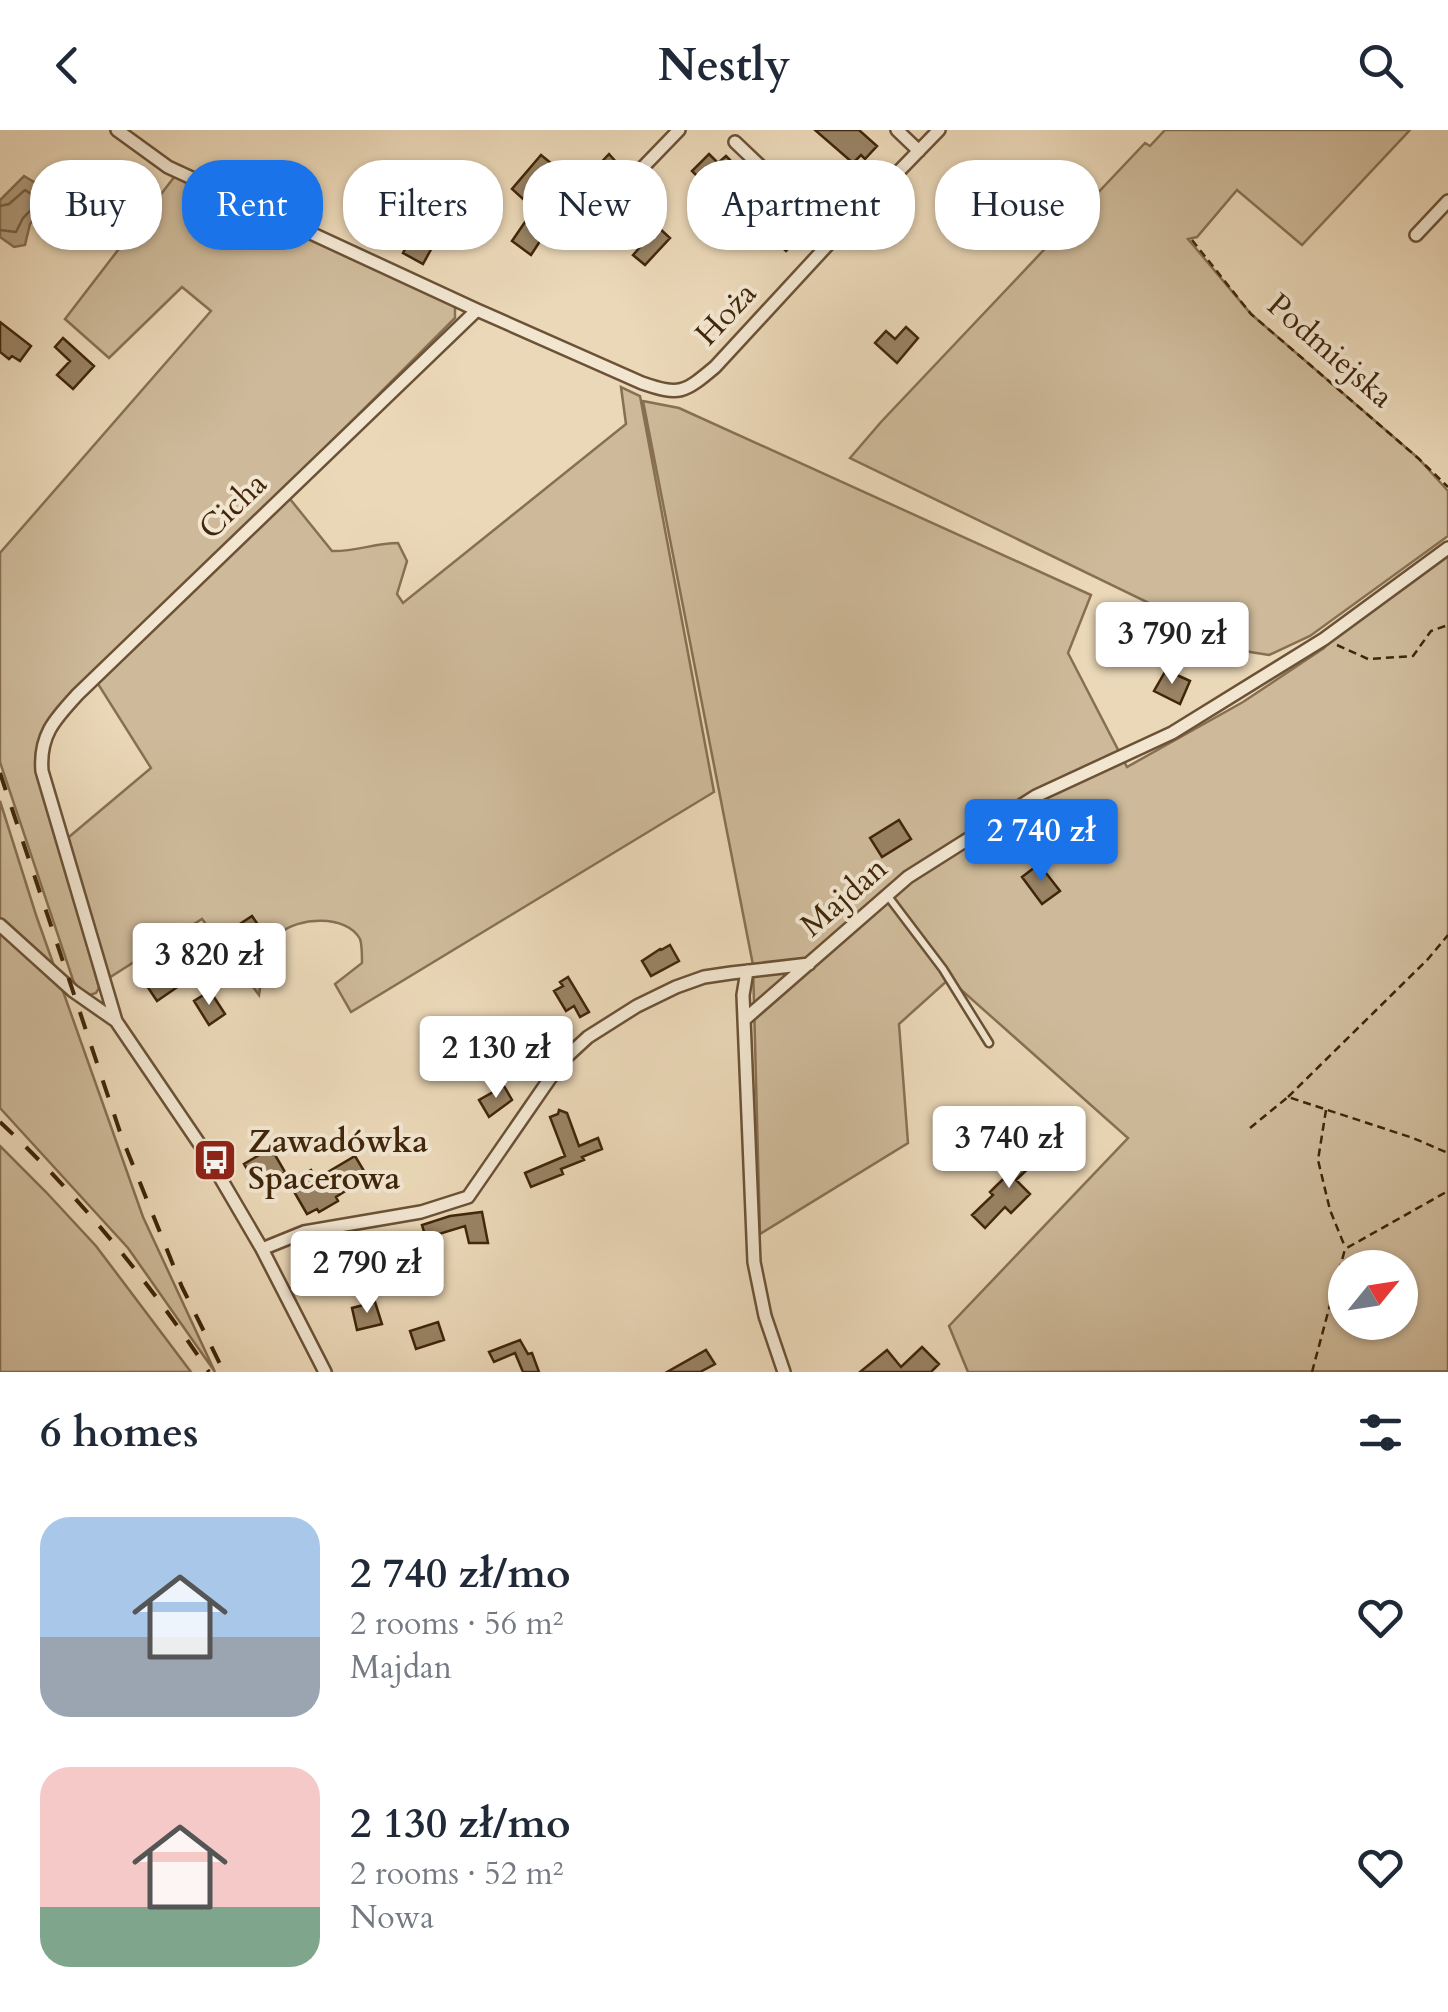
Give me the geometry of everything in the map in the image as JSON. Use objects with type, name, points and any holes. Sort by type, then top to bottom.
[{"type":"street","points":[[117,130],[168,167],[477,310]]},
{"type":"street","points":[[650,160],[679,130]]},
{"type":"street","points":[[897,130],[919,151]]},
{"type":"street","name":"Hoża","points":[[910,160],[939,130]]},
{"type":"street","points":[[734,142],[753,160]]},
{"type":"street","points":[[1416,235],[1448,201]]},
{"type":"street","name":"Hoża","points":[[477,310],[669,392],[692,386],[714,367],[824,250]]},
{"type":"street","name":"Cicha","points":[[116,1020],[42,771],[40,751],[48,732],[78,694],[477,310]]},
{"type":"street","name":"Majdan","points":[[744,1020],[908,877],[1036,796],[1156,742],[1324,639],[1448,548]]},
{"type":"street","points":[[0,926],[73,991],[116,1020],[198,1142],[262,1248],[325,1372]]},
{"type":"street","points":[[262,1248],[304,1232],[420,1212],[468,1197],[574,1048],[636,1006],[676,987],[704,978],[809,964]]},
{"type":"street","points":[[747,971],[743,995],[754,1262],[765,1316],[784,1372]]},
{"type":"lane","points":[[886,894],[944,969],[989,1044]]},
{"type":"path","name":"Podmiejska","points":[[1192,240],[1251,314],[1448,487]]},
{"type":"path","points":[[1324,639],[1368,659],[1413,656],[1431,631],[1448,625]]},
{"type":"path","points":[[1250,1128],[1288,1097],[1448,935]]},
{"type":"path","points":[[1288,1097],[1448,1152]]},
{"type":"path","points":[[1312,1372],[1346,1249],[1330,1210],[1318,1160],[1326,1110]]},
{"type":"path","points":[[1346,1249],[1448,1191]]},
{"type":"shaded area","points":[[1165,130],[1410,130],[1302,245],[1237,190],[1197,237],[1188,239],[1251,314],[1418,458],[1448,491],[1448,536],[1310,636],[1269,655],[1250,652],[850,458],[1044,250],[1100,250],[1100,191],[1145,143],[1150,146]]},
{"type":"shaded area","points":[[178,172],[182,174],[182,250],[323,250],[323,241],[450,301],[455,318],[147,626],[286,494],[332,551],[398,543],[407,561],[397,594],[403,603],[626,424],[621,387],[640,396],[714,792],[351,1012],[335,984],[362,963],[361,941],[354,931],[333,922],[297,924],[279,934],[268,955],[259,995],[202,919],[104,981],[63,842],[151,768],[95,679],[47,732],[42,771],[99,988],[90,995],[75,986],[0,762],[0,553],[211,311],[182,287],[109,358],[65,319],[118,250],[162,250],[162,193]]},
{"type":"shaded area","points":[[643,401],[679,408],[1091,595],[1068,653],[1127,767],[1243,702],[1324,648],[1361,612],[1448,552],[1448,1371],[968,1372],[949,1326],[1128,1138],[949,979],[899,1024],[908,1143],[760,1234],[753,965]]},
{"type":"shaded area","points":[[0,801],[36,915],[143,1217],[215,1372],[128,1248],[0,1108]]},
{"type":"shaded area","points":[[0,1146],[96,1246],[191,1372],[0,1372]]},
{"type":"water","points":[[24,176],[30,180],[30,224],[25,245],[14,247],[0,237],[0,200]]},
{"type":"building","points":[[815,130],[859,130],[877,146],[865,159],[861,155],[850,160]]},
{"type":"building","points":[[523,176],[523,199],[512,189]]},
{"type":"building","points":[[523,225],[523,249],[512,241]]},
{"type":"building","points":[[405,250],[431,250],[423,264],[403,253]]},
{"type":"building","points":[[637,250],[659,250],[645,265],[633,255]]},
{"type":"building","points":[[0,322],[31,346],[20,361],[0,352]]},
{"type":"building","points":[[906,327],[918,338],[897,363],[875,343],[886,331],[895,339]]},
{"type":"building","points":[[63,338],[94,366],[73,389],[57,375],[70,361],[55,347]]},
{"type":"building","points":[[1166,670],[1190,681],[1180,704],[1154,691]]},
{"type":"building","points":[[899,820],[911,839],[882,857],[870,838]]},
{"type":"building","points":[[1039,864],[1060,891],[1042,904],[1022,877]]},
{"type":"building","points":[[252,916],[263,932],[231,954],[220,937]]},
{"type":"building","points":[[670,945],[679,961],[651,976],[642,961]]},
{"type":"building","points":[[198,951],[208,966],[157,1001],[145,983]]},
{"type":"building","points":[[568,977],[589,1012],[580,1017],[574,1006],[566,1011],[554,991]]},
{"type":"building","points":[[210,991],[225,1014],[209,1025],[194,1001]]},
{"type":"building","points":[[504,1086],[512,1100],[489,1117],[479,1100]]},
{"type":"building","points":[[559,1110],[567,1113],[579,1146],[598,1138],[602,1149],[561,1169],[563,1174],[531,1187],[525,1173],[565,1156],[550,1117]]},
{"type":"building","points":[[1039,1145],[1049,1156],[1041,1163],[1037,1160],[1016,1180],[1030,1194],[1011,1213],[1005,1207],[985,1228],[972,1215]]},
{"type":"building","points":[[271,1148],[285,1172],[258,1188],[244,1164]]},
{"type":"building","points":[[355,1156],[370,1181],[360,1187],[358,1183],[319,1212],[317,1209],[307,1214],[289,1183],[311,1170],[316,1179]]},
{"type":"building","points":[[482,1212],[488,1243],[469,1243],[465,1226],[426,1238],[422,1225]]},
{"type":"building","points":[[390,1249],[394,1272],[364,1281],[358,1256]]},
{"type":"building","points":[[375,1302],[382,1324],[357,1330],[352,1308]]},
{"type":"building","points":[[438,1322],[444,1340],[416,1349],[410,1331]]},
{"type":"building","points":[[520,1340],[528,1354],[532,1353],[539,1372],[523,1372],[515,1353],[494,1362],[489,1352]]},
{"type":"building","points":[[922,1347],[939,1364],[931,1372],[860,1372],[887,1350],[901,1367]]},
{"type":"building","points":[[706,1350],[715,1364],[700,1372],[667,1372]]},
{"type":"railway","points":[[0,773],[122,1138],[182,1287],[224,1372]]},
{"type":"railway","points":[[0,1122],[112,1241],[209,1372]]},
{"type":"place","name":"Zawadówka Spacerowa","points":[[215,1160]]}]
